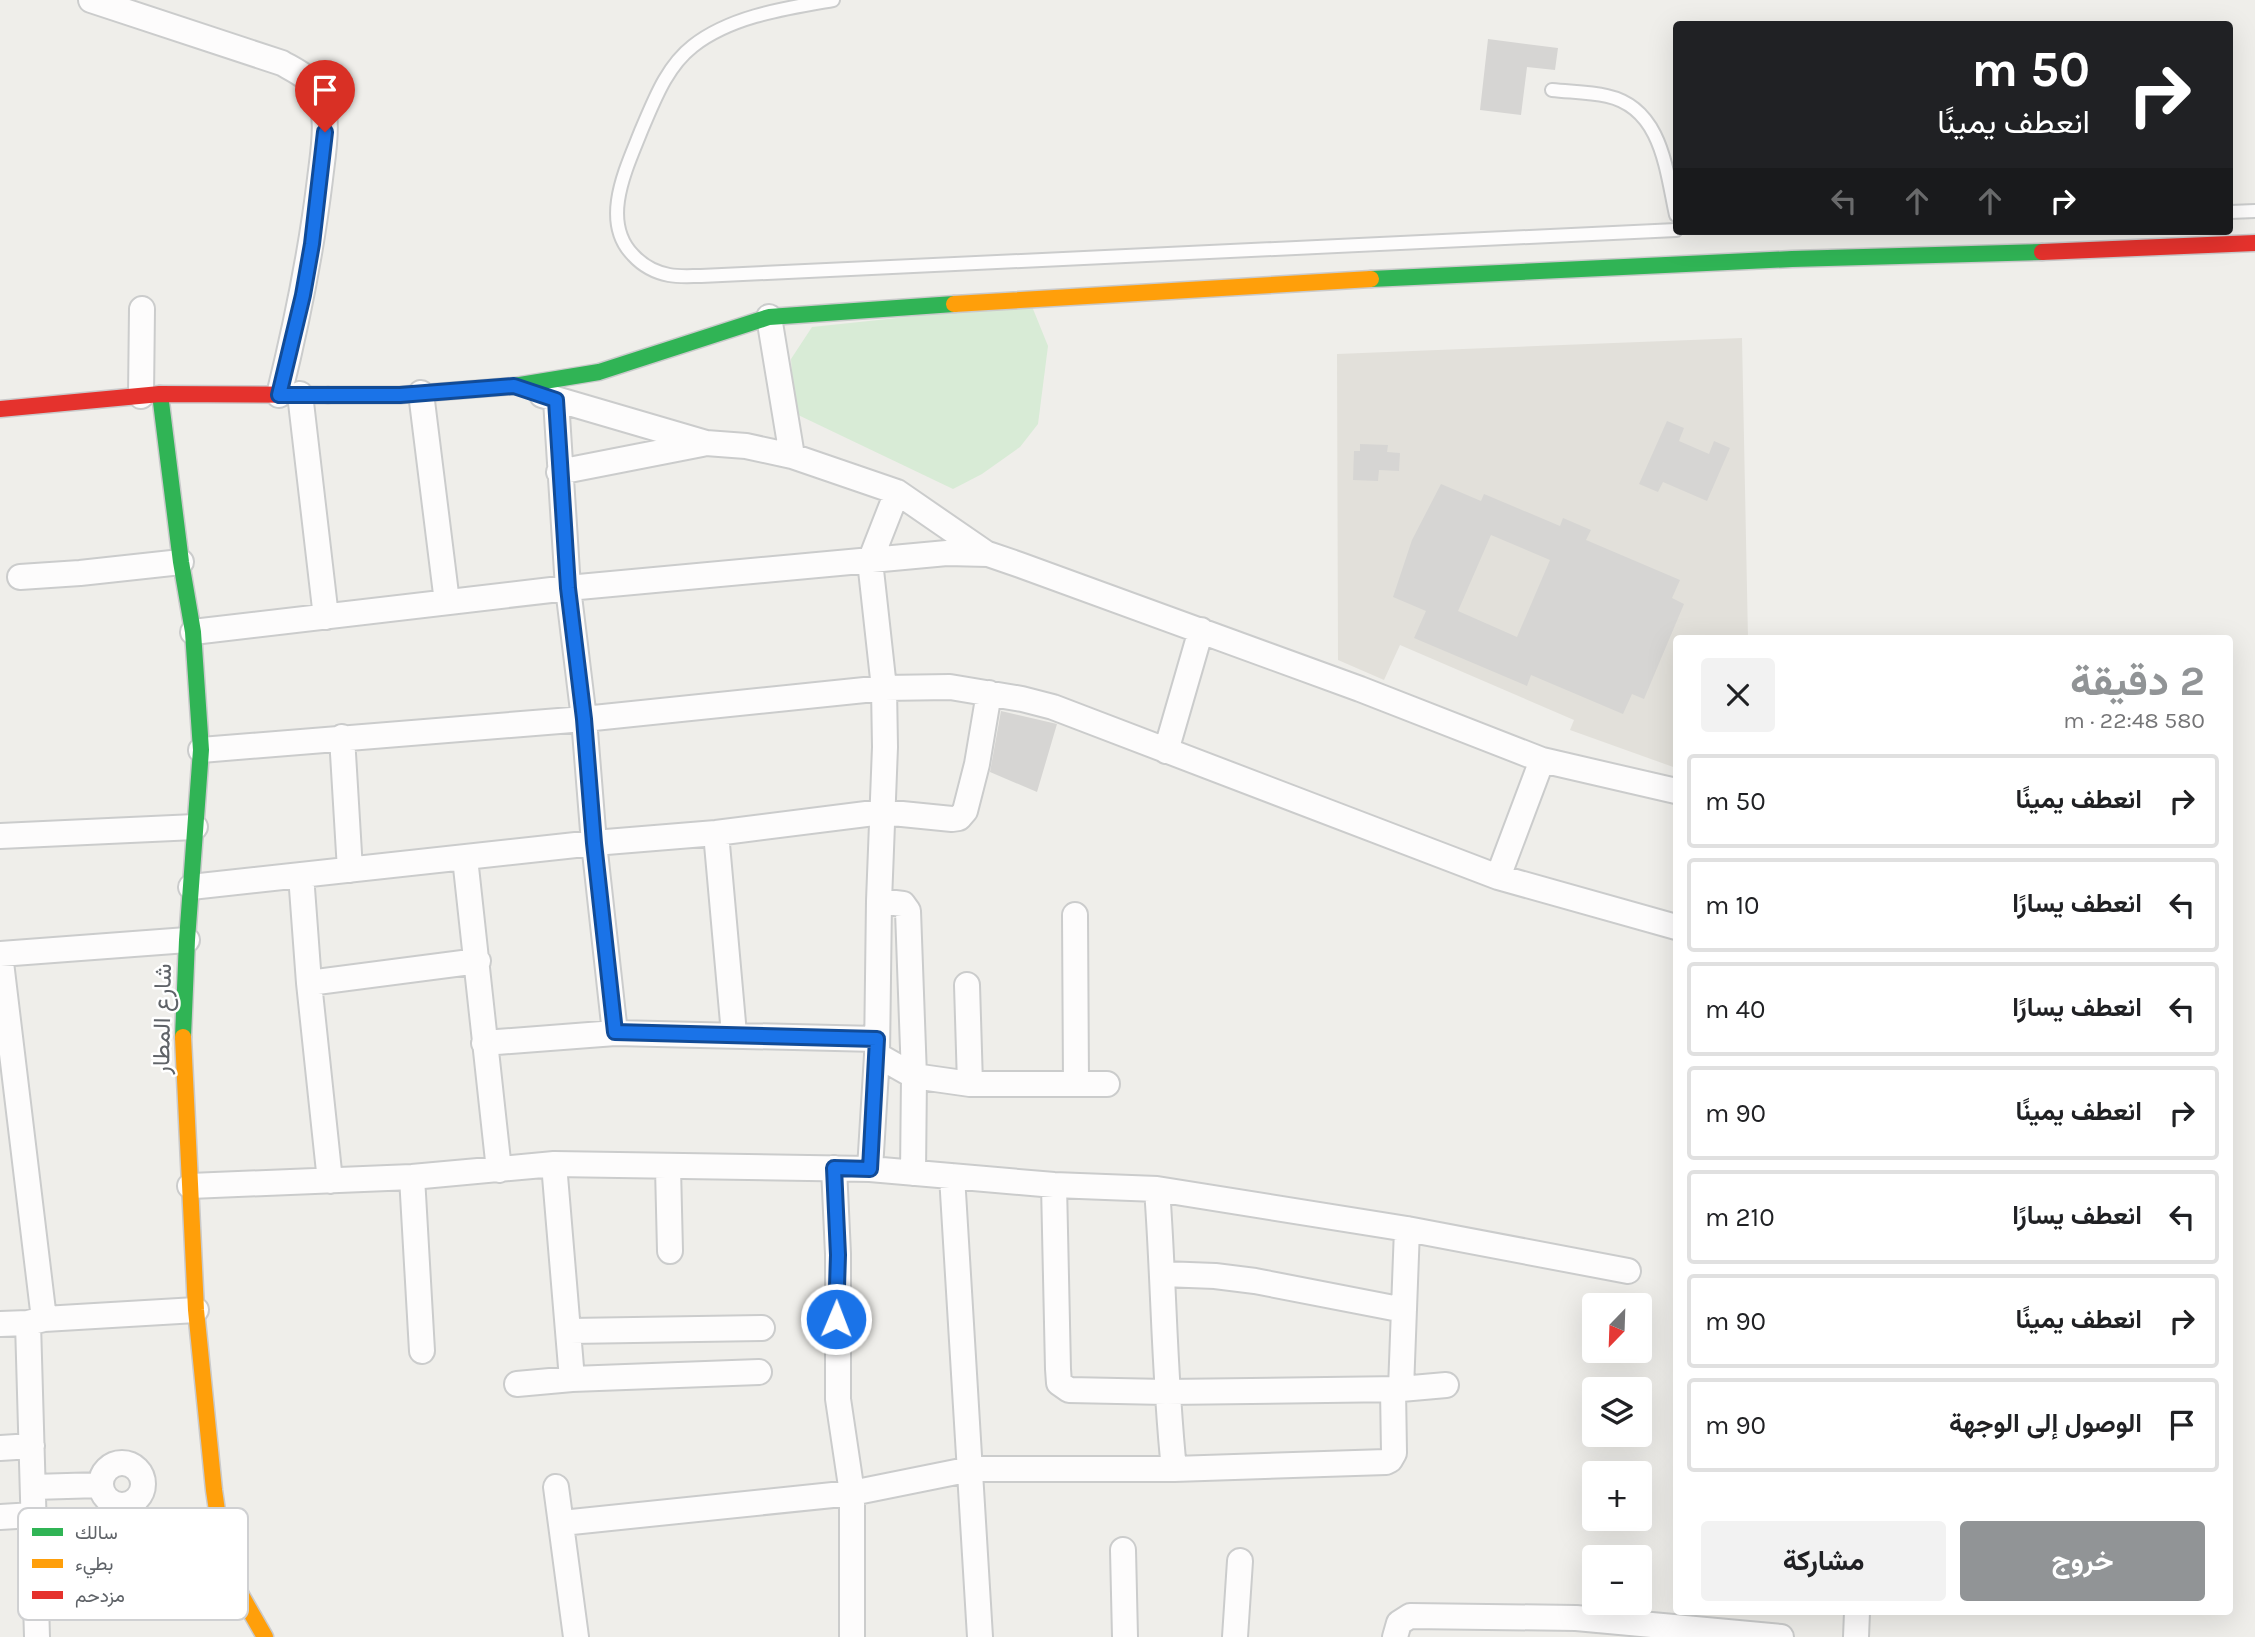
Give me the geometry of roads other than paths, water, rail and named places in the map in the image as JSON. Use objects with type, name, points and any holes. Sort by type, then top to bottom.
[{"type":"street","points":[[91,0],[282,63],[307,78],[317,90],[325,132],[312,244],[289,395],[326,617]]},
{"type":"street","points":[[0,409],[151,395],[421,393],[514,386],[598,372],[769,317],[807,313],[1258,284],[2255,243]]},
{"type":"street","points":[[142,309],[151,395]]},
{"type":"street","points":[[769,317],[792,456]]},
{"type":"street","points":[[514,386],[706,443],[746,446],[792,456],[897,492],[988,554],[1201,630],[1542,760],[1673,791]]},
{"type":"street","points":[[421,393],[447,602]]},
{"type":"street","name":"شارع المطار","points":[[151,395],[175,502],[181,562],[193,632],[201,750],[187,940],[182,1056],[195,1310],[217,1508]]},
{"type":"street","points":[[556,400],[568,588],[584,719],[594,843],[615,1032]]},
{"type":"street","points":[[559,472],[706,443]]},
{"type":"street","points":[[870,1169],[877,1047],[885,747],[884,688],[870,561],[897,492]]},
{"type":"street","points":[[193,632],[568,588],[947,553],[988,554]]},
{"type":"street","points":[[20,577],[181,562]]},
{"type":"street","points":[[1166,751],[1201,630]]},
{"type":"street","points":[[201,750],[584,719],[884,688],[950,687],[1053,707],[1499,877],[1673,926]]},
{"type":"street","points":[[191,887],[594,843],[716,833],[882,812],[958,818],[965,811],[977,764],[989,694]]},
{"type":"street","points":[[342,737],[350,870]]},
{"type":"street","points":[[1499,877],[1542,760]]},
{"type":"street","points":[[0,836],[195,827]]},
{"type":"street","points":[[716,833],[734,1034]]},
{"type":"street","points":[[465,858],[499,1170]]},
{"type":"street","points":[[301,874],[309,983],[330,1181]]},
{"type":"street","points":[[879,901],[903,904],[908,911],[914,1076],[913,1172]]},
{"type":"street","points":[[1075,915],[1076,1083]]},
{"type":"street","points":[[33,1508],[36,1321],[0,954],[187,940]]},
{"type":"street","points":[[309,983],[478,961]]},
{"type":"street","points":[[967,985],[970,1084]]},
{"type":"street","points":[[484,1042],[615,1032],[734,1034],[877,1047],[914,1076],[970,1084],[1107,1084]]},
{"type":"street","points":[[190,1186],[412,1177],[554,1164],[668,1168],[870,1169],[1054,1185],[1157,1189],[1407,1229],[1628,1271]]},
{"type":"street","points":[[554,1164],[572,1378]]},
{"type":"street","points":[[668,1168],[670,1251]]},
{"type":"street","points":[[834,1168],[838,1255],[838,1399],[852,1493],[852,1637]]},
{"type":"street","points":[[952,1176],[980,1637]]},
{"type":"street","points":[[412,1177],[422,1351]]},
{"type":"street","points":[[1054,1185],[1059,1383],[1069,1390],[1166,1392],[1397,1389],[1446,1385]]},
{"type":"street","points":[[1157,1189],[1163,1274],[1166,1392],[1174,1469]]},
{"type":"street","points":[[562,1523],[852,1493],[971,1469],[1174,1469],[1386,1462],[1394,1453],[1407,1229]]},
{"type":"street","points":[[1163,1274],[1255,1281],[1404,1310]]},
{"type":"street","points":[[0,1324],[195,1310]]},
{"type":"street","points":[[569,1331],[762,1328]]},
{"type":"street","points":[[517,1384],[572,1378],[759,1372]]},
{"type":"street","points":[[0,1448],[32,1446]]},
{"type":"street","points":[[33,1487],[101,1485]]},
{"type":"street","points":[[556,1487],[576,1637]]},
{"type":"street","points":[[0,1517],[18,1516]]},
{"type":"street","points":[[1123,1550],[1125,1637]]},
{"type":"street","points":[[1236,1637],[1240,1561]]},
{"type":"street","name":"شارع المطار","points":[[248,1607],[265,1637]]},
{"type":"street","points":[[1856,1637],[1857,1615]]},
{"type":"street","points":[[1395,1637],[1399,1623],[1410,1616],[1539,1627],[1576,1618],[1723,1634],[1781,1637]]},
{"type":"lane","points":[[833,0],[743,21],[716,31],[692,47],[672,68],[652,105],[619,193],[615,220],[624,247],[644,266],[670,276],[701,276],[1673,230]]},
{"type":"lane","points":[[1552,90],[1607,96],[1628,104],[1644,117],[1657,136],[1673,203]]},
{"type":"lane","points":[[2233,212],[2255,211]]}]
